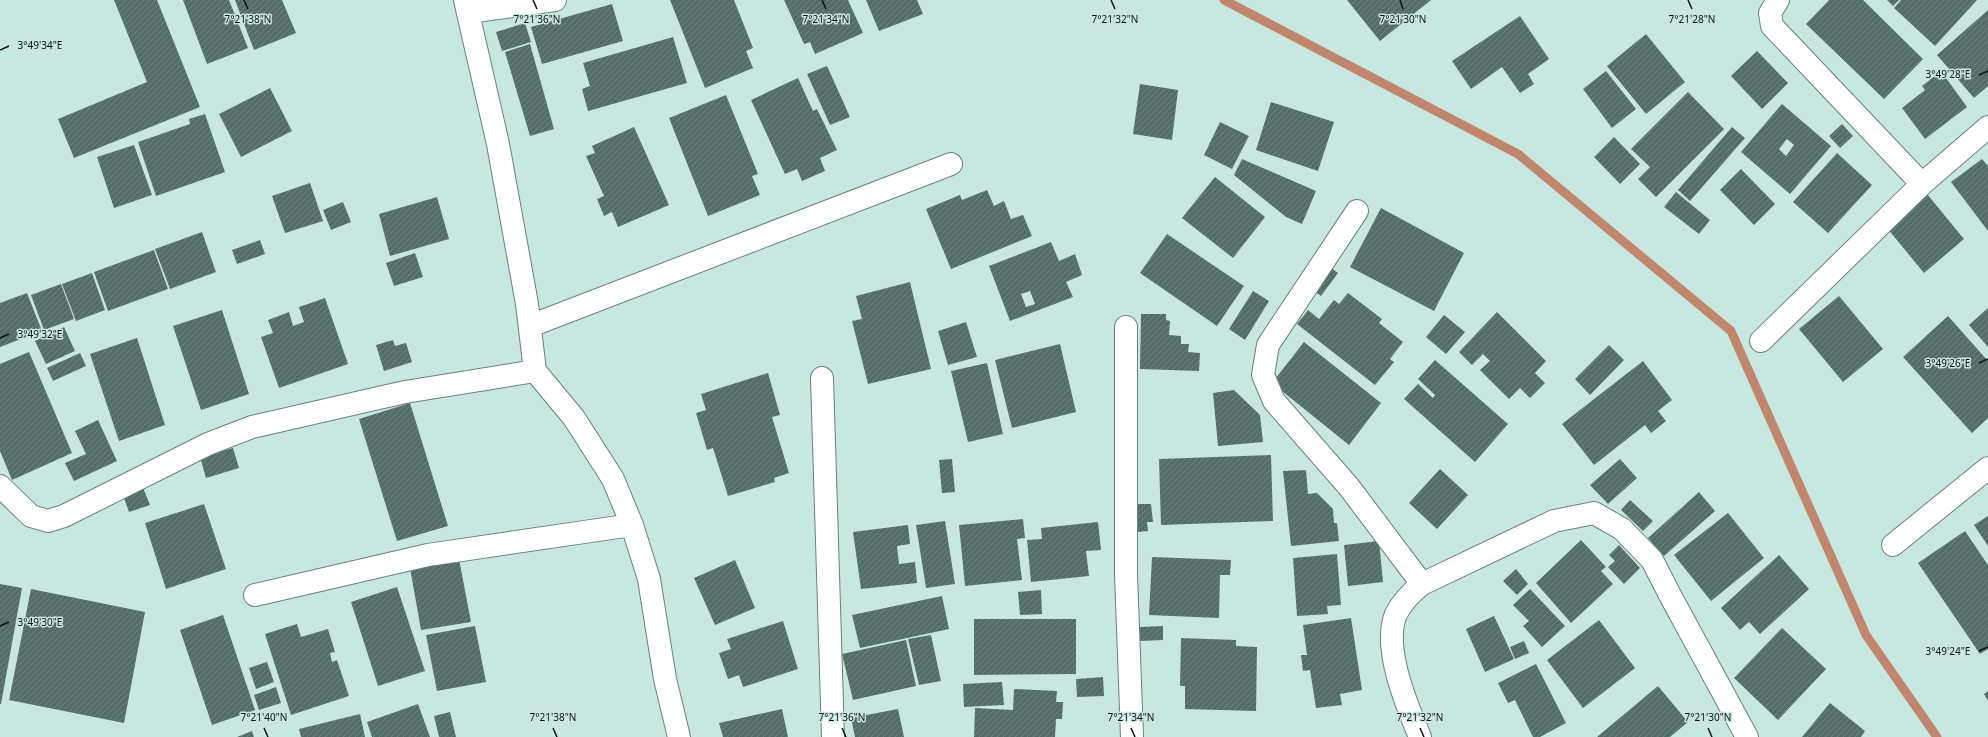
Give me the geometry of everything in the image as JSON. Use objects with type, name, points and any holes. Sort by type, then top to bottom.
[{"type":"street","points":[[555,0],[467,6],[498,144],[530,326],[535,371],[574,418],[609,473],[632,526],[649,579],[665,679],[678,737]]},
{"type":"street","points":[[1778,0],[1770,13],[1772,26],[1922,184]]},
{"type":"street","points":[[1761,341],[1922,184],[1988,127]]},
{"type":"street","points":[[530,326],[951,164]]},
{"type":"street","points":[[1357,211],[1268,345],[1263,375],[1274,401],[1349,487],[1422,584]]},
{"type":"street","points":[[1126,327],[1126,574],[1132,737]]},
{"type":"street","points":[[0,486],[31,516],[48,521],[64,516],[208,444],[252,427],[405,392],[535,371]]},
{"type":"street","points":[[822,378],[833,737]]},
{"type":"street","points":[[1893,545],[1988,468]]},
{"type":"street","points":[[1420,737],[1407,708],[1395,666],[1392,641],[1396,615],[1410,594],[1422,584],[1554,521],[1594,513],[1622,529],[1652,560],[1748,737]]},
{"type":"street","points":[[255,595],[428,555],[632,526]]},
{"type":"building","points":[[114,0],[157,0],[200,107],[74,158],[58,119],[147,82]]},
{"type":"building","points":[[183,0],[229,0],[248,48],[207,64]]},
{"type":"building","points":[[235,0],[282,0],[296,33],[254,50]]},
{"type":"building","points":[[670,0],[734,0],[753,48],[746,51],[753,68],[705,88]]},
{"type":"building","points":[[784,0],[848,0],[863,33],[815,54],[810,42],[804,44]]},
{"type":"building","points":[[866,0],[917,0],[923,14],[879,31]]},
{"type":"building","points":[[1347,0],[1431,0],[1380,41]]},
{"type":"building","points":[[1829,0],[1863,0],[1923,59],[1884,99],[1806,24]]},
{"type":"building","points":[[1887,0],[1899,0],[1893,6]]},
{"type":"building","points":[[1901,0],[1977,0],[1935,46],[1894,8]]},
{"type":"building","points":[[612,4],[623,41],[542,64],[531,27]]},
{"type":"building","points":[[1988,10],[1988,86],[1974,98],[1937,55]]},
{"type":"building","points":[[1520,16],[1549,59],[1528,74],[1534,84],[1520,93],[1502,67],[1471,89],[1452,61]]},
{"type":"building","points":[[525,23],[531,42],[502,51],[496,32]]},
{"type":"building","points":[[1646,34],[1685,82],[1646,114],[1607,66]]},
{"type":"building","points":[[673,37],[687,83],[588,111],[582,89],[590,86],[583,63]]},
{"type":"building","points":[[530,44],[554,129],[530,136],[505,52]]},
{"type":"building","points":[[1757,51],[1788,83],[1762,109],[1731,76]]},
{"type":"building","points":[[827,66],[850,117],[830,125],[807,74]]},
{"type":"building","points":[[1606,71],[1636,109],[1612,128],[1583,89]]},
{"type":"building","points":[[1941,71],[1967,107],[1925,139],[1902,108],[1925,90],[1922,86]]},
{"type":"building","points":[[798,78],[813,111],[817,109],[837,150],[820,158],[825,171],[802,181],[797,169],[785,174],[751,100]]},
{"type":"building","points":[[1140,84],[1178,90],[1172,140],[1133,134]]},
{"type":"building","points":[[270,88],[292,131],[241,157],[219,114]]},
{"type":"building","points":[[1688,92],[1724,129],[1656,197],[1638,179],[1650,167],[1631,149]]},
{"type":"building","points":[[726,95],[758,174],[752,176],[760,195],[708,216],[669,118]]},
{"type":"building","points":[[1271,102],[1334,122],[1318,171],[1256,150]]},
{"type":"building","points":[[1782,104],[1831,146],[1790,194],[1741,152]],"holes":[[[1787,139],[1794,145],[1786,156],[1779,149]]]},
{"type":"building","points":[[205,114],[225,172],[156,196],[138,142],[190,124],[189,119]]},
{"type":"building","points":[[1220,122],[1249,136],[1232,169],[1204,155]]},
{"type":"building","points":[[1842,124],[1853,136],[1840,148],[1829,136]]},
{"type":"building","points":[[634,127],[669,205],[618,227],[612,212],[604,216],[597,199],[604,196],[586,156],[595,153],[592,146]]},
{"type":"building","points":[[1732,127],[1745,138],[1690,201],[1678,190]]},
{"type":"building","points":[[1614,137],[1640,164],[1620,184],[1594,157]]},
{"type":"building","points":[[134,145],[152,195],[114,208],[97,157]]},
{"type":"building","points":[[1837,153],[1872,185],[1828,233],[1793,202]]},
{"type":"building","points":[[1242,159],[1316,191],[1302,224],[1286,217],[1234,175]]},
{"type":"building","points":[[1982,159],[1988,166],[1988,231],[1951,182]]},
{"type":"building","points":[[1741,169],[1775,204],[1754,225],[1720,190]]},
{"type":"building","points":[[1215,177],[1265,217],[1233,258],[1182,218]]},
{"type":"building","points":[[310,183],[323,221],[285,233],[272,196]]},
{"type":"building","points":[[987,190],[994,206],[1004,201],[1011,219],[1023,215],[1032,236],[951,269],[926,209],[960,195],[962,200]]},
{"type":"building","points":[[1676,192],[1710,220],[1699,234],[1664,207]]},
{"type":"building","points":[[1927,194],[1964,239],[1924,273],[1887,228]]},
{"type":"building","points":[[437,197],[449,239],[390,256],[379,214]]},
{"type":"building","points":[[343,202],[351,222],[331,230],[323,210]]},
{"type":"building","points":[[1381,208],[1464,253],[1434,311],[1350,267]]},
{"type":"building","points":[[202,232],[216,272],[170,289],[155,249]]},
{"type":"building","points":[[1167,234],[1244,286],[1217,326],[1140,273]]},
{"type":"building","points":[[260,240],[265,254],[237,264],[232,250]]},
{"type":"building","points":[[1051,242],[1059,261],[1075,254],[1082,275],[1066,282],[1073,297],[1010,321],[989,266]],"holes":[[[1030,291],[1035,304],[1026,307],[1021,294]]]},
{"type":"building","points":[[154,250],[168,289],[108,311],[94,272]]},
{"type":"building","points":[[415,253],[423,277],[394,286],[386,263]]},
{"type":"building","points":[[1326,264],[1338,273],[1321,296],[1308,287]]},
{"type":"building","points":[[92,273],[105,310],[76,321],[62,284]]},
{"type":"building","points":[[910,282],[931,369],[868,384],[852,321],[862,319],[856,296]]},
{"type":"building","points":[[61,284],[74,319],[44,330],[31,295]]},
{"type":"building","points":[[1253,291],[1269,301],[1245,340],[1229,329]]},
{"type":"building","points":[[27,293],[42,331],[0,347],[0,303]]},
{"type":"building","points":[[1348,293],[1382,319],[1379,323],[1403,342],[1390,359],[1394,362],[1375,385],[1297,324],[1308,310],[1319,319],[1334,300],[1339,304]]},
{"type":"building","points":[[1839,296],[1883,349],[1843,382],[1799,329]]},
{"type":"building","points":[[325,298],[348,364],[279,388],[261,337],[273,333],[268,320],[289,312],[293,326],[304,322],[299,307]]},
{"type":"building","points":[[1988,308],[1988,347],[1969,325]]},
{"type":"building","points":[[222,310],[249,394],[201,410],[173,326]]},
{"type":"building","points":[[1497,312],[1546,361],[1535,373],[1545,383],[1530,398],[1520,388],[1509,399],[1480,370],[1490,361],[1483,354],[1472,365],[1459,352]]},
{"type":"building","points":[[1141,314],[1166,314],[1166,320],[1170,321],[1169,335],[1181,336],[1181,344],[1189,344],[1188,352],[1200,353],[1199,371],[1140,369]]},
{"type":"building","points":[[1444,315],[1465,332],[1446,354],[1426,337]]},
{"type":"building","points":[[1948,316],[1988,361],[1988,418],[1972,433],[1903,357]]},
{"type":"building","points":[[966,322],[977,357],[948,365],[938,331]]},
{"type":"building","points":[[64,327],[75,351],[46,364],[35,341]]},
{"type":"building","points":[[137,338],[165,425],[119,441],[90,354]]},
{"type":"building","points":[[393,340],[395,346],[406,343],[412,362],[384,371],[376,345]]},
{"type":"building","points":[[1304,342],[1381,403],[1349,445],[1272,383]]},
{"type":"building","points":[[1060,344],[1076,412],[1012,428],[995,360]]},
{"type":"building","points":[[1609,345],[1624,360],[1590,395],[1575,379]]},
{"type":"building","points":[[29,352],[72,453],[12,480],[0,451],[0,364]]},
{"type":"building","points":[[80,353],[86,366],[53,381],[47,368]]},
{"type":"building","points":[[1435,360],[1508,424],[1475,462],[1404,399],[1418,384],[1433,398],[1435,395],[1418,379]]},
{"type":"building","points":[[1643,361],[1672,400],[1658,411],[1666,421],[1651,433],[1645,425],[1594,465],[1562,424]]},
{"type":"building","points":[[987,363],[1003,434],[968,442],[951,371]]},
{"type":"building","points":[[768,373],[780,415],[772,417],[789,473],[774,478],[775,482],[728,496],[713,448],[707,450],[696,413],[706,410],[701,394]]},
{"type":"building","points":[[1234,390],[1260,415],[1263,442],[1218,446],[1213,393]]},
{"type":"building","points":[[410,403],[448,526],[397,541],[359,419]]},
{"type":"building","points":[[98,420],[117,461],[74,481],[65,463],[86,454],[75,431]]},
{"type":"building","points":[[233,448],[239,468],[206,478],[200,457]]},
{"type":"building","points":[[1271,455],[1273,521],[1161,525],[1159,459]]},
{"type":"building","points":[[952,459],[955,492],[942,493],[939,460]]},
{"type":"building","points":[[1620,459],[1637,478],[1608,504],[1590,485]]},
{"type":"building","points":[[1440,469],[1468,495],[1437,529],[1409,503]]},
{"type":"building","points":[[1306,470],[1308,494],[1317,493],[1333,509],[1334,523],[1337,523],[1339,541],[1291,546],[1283,471]]},
{"type":"building","points":[[142,485],[150,505],[129,512],[122,492]]},
{"type":"building","points":[[1699,492],[1715,511],[1664,556],[1648,538]]},
{"type":"building","points":[[1630,500],[1653,521],[1643,531],[1621,510]]},
{"type":"building","points":[[204,504],[226,569],[166,589],[145,523]]},
{"type":"building","points":[[1136,504],[1151,504],[1153,522],[1147,522],[1148,531],[1138,532]]},
{"type":"building","points":[[1728,513],[1764,558],[1711,601],[1674,555]]},
{"type":"building","points":[[1988,516],[1988,546],[1974,525]]},
{"type":"building","points":[[1023,519],[1025,538],[1017,539],[1022,580],[965,586],[959,525]]},
{"type":"building","points":[[945,521],[955,584],[926,588],[916,525]]},
{"type":"building","points":[[1098,522],[1101,550],[1086,551],[1089,576],[1031,582],[1027,540],[1042,539],[1041,528]]},
{"type":"building","points":[[908,525],[910,544],[897,546],[899,564],[915,562],[917,583],[861,589],[853,532]]},
{"type":"building","points":[[1965,531],[1988,565],[1988,649],[1980,654],[1918,563]]},
{"type":"building","points":[[1581,540],[1606,567],[1601,571],[1613,584],[1571,623],[1536,583]]},
{"type":"building","points":[[1379,541],[1383,582],[1348,586],[1344,545]]},
{"type":"building","points":[[1619,545],[1640,568],[1624,584],[1608,567],[1615,561],[1609,555]]},
{"type":"building","points":[[1337,554],[1341,605],[1327,606],[1328,614],[1297,616],[1293,558]]},
{"type":"building","points":[[1779,555],[1809,589],[1760,634],[1749,622],[1740,630],[1721,608]]},
{"type":"building","points":[[1152,557],[1231,560],[1230,575],[1220,575],[1219,618],[1149,615]]},
{"type":"building","points":[[459,559],[471,622],[421,630],[410,568]]},
{"type":"building","points":[[735,560],[755,608],[715,625],[694,578]]},
{"type":"building","points":[[1516,569],[1528,584],[1517,595],[1503,581]]},
{"type":"building","points":[[0,584],[22,588],[1,704],[0,704]]},
{"type":"building","points":[[397,587],[425,671],[378,686],[351,602]]},
{"type":"building","points":[[31,589],[145,612],[124,723],[9,700]]},
{"type":"building","points":[[1530,589],[1565,626],[1542,647],[1523,626],[1529,621],[1513,605]]},
{"type":"building","points":[[1041,590],[1042,614],[1020,615],[1018,592]]},
{"type":"building","points":[[942,596],[949,629],[860,648],[852,615]]},
{"type":"building","points":[[223,615],[255,710],[212,725],[180,630]]},
{"type":"building","points":[[1494,616],[1514,659],[1485,672],[1466,629]]},
{"type":"building","points":[[1351,618],[1362,690],[1340,694],[1342,705],[1316,708],[1310,670],[1303,671],[1301,655],[1307,655],[1303,625]]},
{"type":"building","points":[[974,619],[1076,619],[1076,674],[974,675]]},
{"type":"building","points":[[1599,620],[1635,668],[1583,708],[1547,660]]},
{"type":"building","points":[[783,621],[798,669],[743,687],[739,675],[728,679],[719,653],[731,649],[727,639]]},
{"type":"building","points":[[297,624],[301,637],[328,629],[335,652],[330,653],[332,662],[337,660],[349,696],[291,715],[265,634]]},
{"type":"building","points":[[475,626],[486,682],[437,691],[426,635]]},
{"type":"building","points":[[1163,626],[1163,640],[1140,641],[1140,627]]},
{"type":"building","points":[[1782,628],[1826,669],[1778,720],[1734,678]]},
{"type":"building","points":[[931,635],[941,681],[919,685],[908,639]]},
{"type":"building","points":[[1181,638],[1236,640],[1236,646],[1257,647],[1256,711],[1185,709],[1185,686],[1180,686]]},
{"type":"building","points":[[906,640],[916,686],[853,700],[842,654]]},
{"type":"building","points":[[1524,641],[1529,653],[1515,659],[1510,647]]},
{"type":"building","points":[[267,662],[274,682],[256,689],[249,668]]},
{"type":"building","points":[[1536,664],[1566,723],[1540,737],[1533,737],[1515,700],[1508,703],[1498,683]]},
{"type":"building","points":[[1103,677],[1104,696],[1077,697],[1076,679]]},
{"type":"building","points":[[1002,682],[1004,705],[964,707],[963,684]]},
{"type":"building","points":[[1658,686],[1688,722],[1670,737],[1597,737]]},
{"type":"building","points":[[276,687],[281,703],[259,710],[254,695]]},
{"type":"building","points":[[1014,689],[1057,691],[1056,702],[1063,702],[1062,719],[1056,719],[1055,737],[974,737],[975,708],[1013,710]]},
{"type":"building","points":[[1988,691],[1988,701],[1984,694]]},
{"type":"building","points":[[1830,703],[1865,731],[1861,737],[1802,737]]},
{"type":"building","points":[[418,704],[430,737],[372,737],[367,722]]},
{"type":"building","points":[[782,709],[788,737],[723,737],[719,723]]},
{"type":"building","points":[[898,709],[904,737],[855,737],[851,718]]},
{"type":"building","points":[[450,712],[456,737],[439,737],[434,716]]},
{"type":"building","points":[[360,714],[365,737],[301,737],[299,729]]},
{"type":"building","points":[[252,731],[254,737],[237,737]]},
{"type":"waterway","points":[[1224,0],[1518,154],[1731,331],[1866,635],[1937,737]]}]
